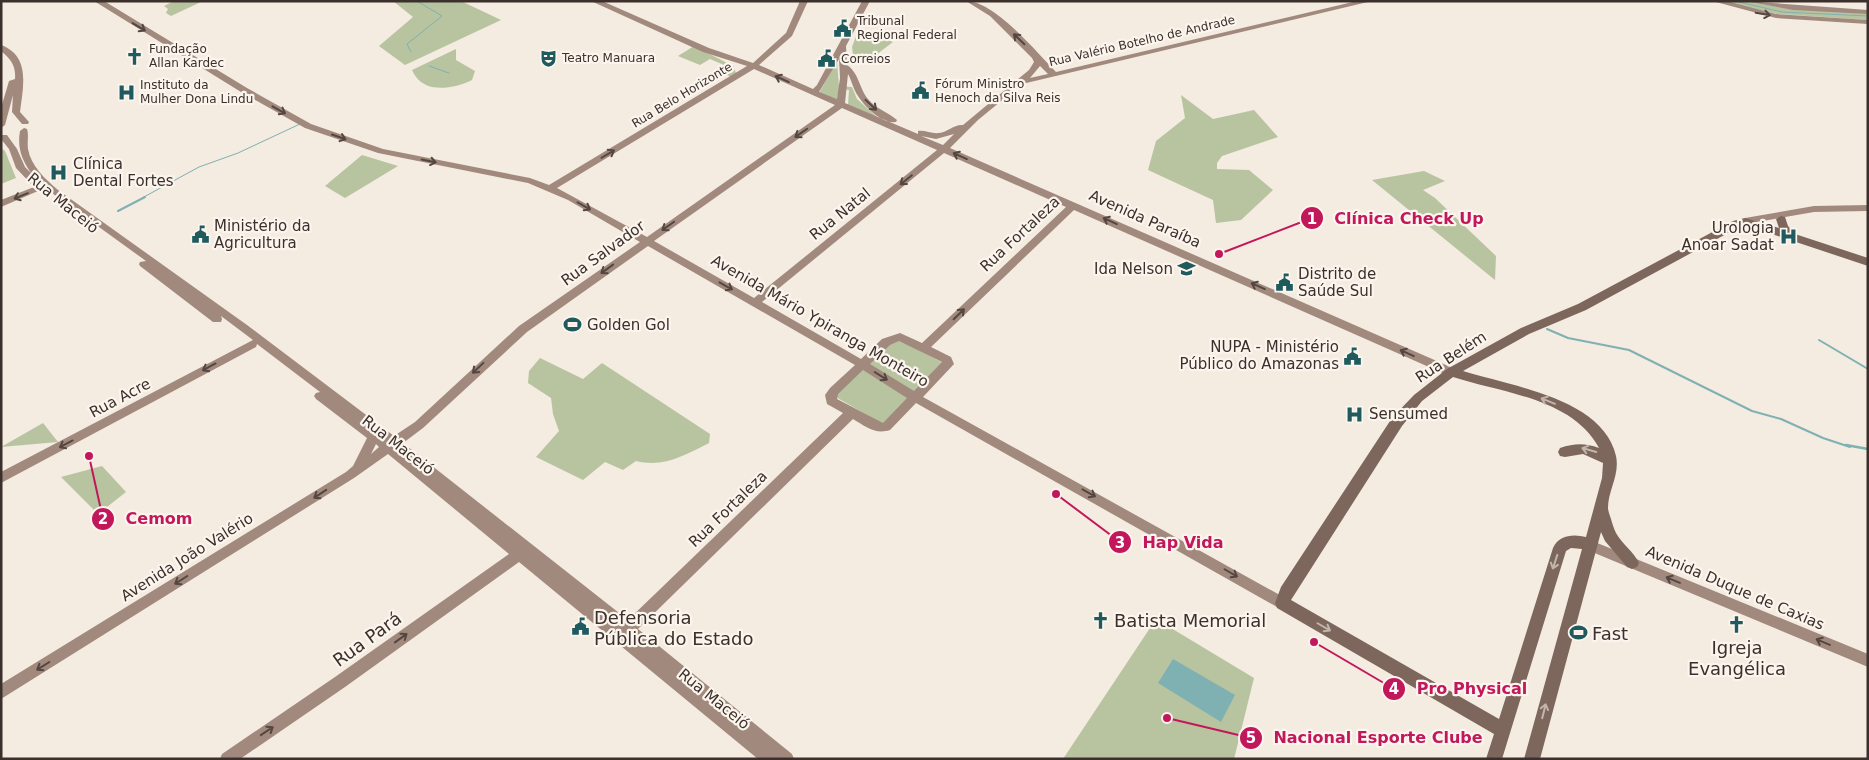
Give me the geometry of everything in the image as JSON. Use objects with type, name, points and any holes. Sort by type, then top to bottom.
[{"type":"main road","name":"Avenida Mário Ypiranga Monteiro","points":[[98,1],[244,90],[308,126],[381,151],[530,181],[550,188],[755,302],[862,364],[916,398],[1282,603],[1502,730]]},
{"type":"main road","name":"Rua Belo Horizonte","points":[[550,188],[754,66],[789,34],[804,1]]},
{"type":"main road","points":[[813,92],[820,86],[866,1]]},
{"type":"main road","points":[[970,1],[993,14],[1053,74]]},
{"type":"main road","name":"Rua Valério Botelho de Andrade","points":[[944,149],[975,118],[1016,84],[1368,1]]},
{"type":"main road","points":[[1716,1],[1776,16],[1868,22]]},
{"type":"main road","points":[[1748,1],[1793,8],[1868,12]]},
{"type":"main road","points":[[602,4],[706,50],[733,59]]},
{"type":"main road","points":[[602,4],[733,59]]},
{"type":"main road","points":[[841,105],[844,66],[842,46]]},
{"type":"main road","name":"Rua Maceió","points":[[1,47],[9,52],[18,64],[8,87],[16,112],[24,126],[23,149],[27,168],[55,192],[195,292],[393,445],[770,759]]},
{"type":"main road","points":[[706,50],[734,66],[737,72],[735,79]]},
{"type":"main road","name":"Rua Maceió","points":[[1,53],[12,66],[2,132],[41,188],[374,437],[393,445]]},
{"type":"main road","points":[[1016,84],[1036,69],[1038,62],[1035,54]]},
{"type":"main road","name":"Avenida Paraíba","points":[[733,59],[754,66],[1074,205],[1451,372],[1551,401],[1590,426],[1604,443],[1610,461]]},
{"type":"main road","points":[[844,66],[852,72],[860,93],[873,108],[886,117],[927,135],[943,136],[975,118]]},
{"type":"main road","name":"Rua Salvador","points":[[393,445],[427,418],[482,365],[523,330],[646,241],[841,105]]},
{"type":"main road","points":[[2,132],[12,123],[24,126]]},
{"type":"main road","name":"Rua Natal","points":[[755,302],[944,149]]},
{"type":"main road","points":[[1,204],[41,188]]},
{"type":"main road","name":"Rua Fortaleza","points":[[923,348],[1074,205]]},
{"type":"main road","points":[[1742,224],[1814,209],[1868,208]]},
{"type":"main road","points":[[1742,224],[1819,213],[1868,212]]},
{"type":"main road","points":[[1781,219],[1782,227],[1790,237],[1868,268]]},
{"type":"main road","points":[[1742,224],[1868,262]]},
{"type":"main road","name":"Rua Belém","points":[[1282,603],[1286,592],[1397,422],[1418,398],[1451,372],[1529,328],[1582,307],[1742,224]]},
{"type":"main road","points":[[895,337],[900,337],[947,360],[948,364],[883,429],[831,401],[831,395],[862,364],[886,342],[895,337]]},
{"type":"main road","name":"Rua Acre","points":[[1,478],[252,344]]},
{"type":"main road","name":"Rua Fortaleza","points":[[628,629],[851,413]]},
{"type":"main road","points":[[350,475],[362,460],[374,437]]},
{"type":"main road","name":"Avenida João Valério","points":[[1,692],[350,475],[393,445]]},
{"type":"main road","points":[[1532,759],[1610,478],[1610,461],[1589,449],[1580,448],[1565,452]]},
{"type":"main road","points":[[1601,510],[1610,537],[1632,563]]},
{"type":"main road","points":[[1494,759],[1560,548],[1566,542],[1574,541],[1590,545]]},
{"type":"main road","name":"Avenida Duque de Caxias","points":[[1590,545],[1868,661]]},
{"type":"main road","name":"Rua Maceió","points":[[523,552],[628,629],[787,759]]},
{"type":"main road","name":"Rua Pará","points":[[227,759],[523,552]]},
{"type":"green space","points":[[174,1],[203,1],[171,16],[166,13],[168,9],[164,6]]},
{"type":"green space","points":[[393,1],[461,1],[501,20],[405,65],[379,46],[413,17]]},
{"type":"green space","points":[[1718,1],[1743,1],[1790,9],[1868,12],[1868,20],[1777,14]]},
{"type":"green space","points":[[862,29],[893,42],[864,64],[857,65],[854,63],[852,47],[858,31]]},
{"type":"green space","points":[[694,46],[733,66],[736,73],[731,77],[716,70],[724,65],[710,59],[700,65],[678,56]]},
{"type":"green space","points":[[456,49],[456,60],[475,71],[472,80],[455,86],[438,88],[423,83],[412,70]]},
{"type":"green space","points":[[837,61],[839,86],[852,87],[857,99],[878,118],[848,105],[849,90],[839,89],[837,99],[819,93]]},
{"type":"green space","points":[[1181,95],[1213,119],[1254,110],[1278,137],[1222,156],[1217,163],[1217,169],[1249,170],[1273,190],[1241,220],[1216,223],[1213,200],[1148,170],[1156,141],[1185,118]]},
{"type":"green space","points":[[1,148],[5,151],[16,178],[1,184]]},
{"type":"green space","points":[[362,155],[398,166],[345,198],[325,186]]},
{"type":"green space","points":[[1424,171],[1445,181],[1423,190],[1435,198],[1496,256],[1495,280],[1372,180]]},
{"type":"green space","points":[[896,338],[943,363],[883,424],[834,396]]},
{"type":"green space","points":[[540,358],[583,379],[602,363],[710,434],[709,443],[665,462],[646,463],[636,461],[623,470],[605,462],[583,480],[536,457],[559,431],[553,414],[551,398],[528,383],[529,371]]},
{"type":"green space","points":[[43,423],[58,442],[1,447]]},
{"type":"green space","points":[[102,466],[126,492],[98,514],[61,477]]},
{"type":"green space","points":[[1156,619],[1254,678],[1234,759],[1063,759]]},
{"type":"water","points":[[1173,659],[1235,695],[1221,722],[1158,683]]},
{"type":"waterway","points":[[411,52],[407,44],[442,16],[417,1]]},
{"type":"waterway","points":[[1735,1],[1782,12],[1868,16]]},
{"type":"waterway","points":[[429,66],[449,73]]},
{"type":"waterway","points":[[142,198],[199,167],[238,153],[300,124]]},
{"type":"waterway","points":[[118,211],[145,197]]},
{"type":"waterway","points":[[1547,329],[1568,338],[1629,350],[1752,411],[1781,419],[1823,438],[1850,447]]},
{"type":"waterway","points":[[1819,340],[1868,369]]},
{"type":"waterway","points":[[1846,445],[1868,449]]},
{"type":"place","name":"Tribunal Regional Federal","points":[[843,28]]},
{"type":"place","name":"Fundação Allan Kardec","points":[[135,56]]},
{"type":"place","name":"Teatro Manuara","points":[[548,58]]},
{"type":"place","name":"Correios","points":[[827,59]]},
{"type":"place","name":"Fórum Ministro Henoch da Silva Reis","points":[[921,91]]},
{"type":"place","name":"Instituto da Mulher Dona Lindu","points":[[126,92]]},
{"type":"place","name":"Clínica Dental Fortes","points":[[59,173]]},
{"type":"place","name":"Ministério da Agricultura","points":[[200,235]]},
{"type":"place","name":"Urologia Anoar Sadat","points":[[1788,237]]},
{"type":"place","name":"Clínica Check Up","points":[[1219,254]]},
{"type":"place","name":"Ida Nelson","points":[[1187,269]]},
{"type":"place","name":"Distrito de Saúde Sul","points":[[1284,283]]},
{"type":"place","name":"Golden Gol","points":[[573,325]]},
{"type":"place","name":"NUPA - Ministério Público do Amazonas","points":[[1353,356]]},
{"type":"place","name":"Sensumed","points":[[1355,414]]},
{"type":"place","name":"Cemom","points":[[89,456]]},
{"type":"place","name":"Hap Vida","points":[[1056,494]]},
{"type":"place","name":"Batista Memorial","points":[[1100,620]]},
{"type":"place","name":"Igreja Evangélica","points":[[1737,624]]},
{"type":"place","name":"Defensoria Pública do Estado","points":[[580,627]]},
{"type":"place","name":"Fast","points":[[1578,633]]},
{"type":"place","name":"Pro Physical","points":[[1314,642]]},
{"type":"place","name":"Nacional Esporte Clube","points":[[1167,718]]}]
